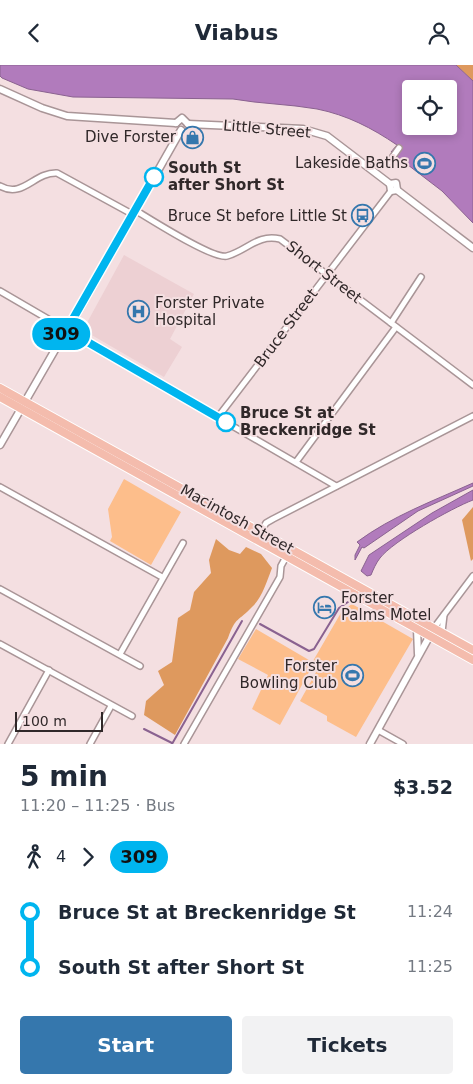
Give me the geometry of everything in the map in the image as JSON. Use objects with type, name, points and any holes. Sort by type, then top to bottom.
[{"type":"main road","name":"Macintosh Street","points":[[0,388],[23,405],[256,540],[473,659]]},
{"type":"main road","name":"Macintosh Street","points":[[0,397],[23,405],[260,532],[473,650]]},
{"type":"street","points":[[0,89],[42,108],[67,116],[176,123],[182,118],[188,124],[186,128],[181,130],[70,324]]},
{"type":"street","points":[[176,123],[176,127],[181,130]]},
{"type":"street","name":"Little Street","points":[[188,124],[303,129],[327,136],[393,189],[473,248]]},
{"type":"street","points":[[389,162],[399,148]]},
{"type":"street","name":"Short Street","points":[[0,186],[12,191],[19,191],[44,174],[57,173],[210,253],[226,257],[268,236],[280,239],[326,276],[473,385]]},
{"type":"street","name":"Bruce Street","points":[[218,417],[393,189]]},
{"type":"street","points":[[391,323],[421,277]]},
{"type":"street","points":[[0,291],[60,326]]},
{"type":"street","points":[[60,326],[65,323],[70,324]]},
{"type":"street","points":[[70,324],[73,329],[72,333]]},
{"type":"street","points":[[60,326],[59,331],[63,335],[68,336],[72,333]]},
{"type":"street","points":[[296,462],[396,327]]},
{"type":"street","points":[[72,333],[336,486]]},
{"type":"street","points":[[0,445],[63,335]]},
{"type":"street","points":[[256,540],[269,521],[473,416]]},
{"type":"street","points":[[0,487],[162,577]]},
{"type":"street","points":[[120,654],[183,543]]},
{"type":"street","points":[[184,744],[280,577],[281,566],[286,557]]},
{"type":"street","points":[[370,744],[429,636],[473,576]]},
{"type":"street","points":[[0,589],[140,666]]},
{"type":"street","points":[[442,632],[445,612]]},
{"type":"street","points":[[417,629],[418,655]]},
{"type":"street","points":[[0,644],[132,716]]},
{"type":"street","points":[[8,744],[49,670]]},
{"type":"street","points":[[90,744],[112,706]]},
{"type":"street","points":[[378,730],[403,744]]},
{"type":"shaded area","points":[[0,65],[456,65],[473,81],[473,223],[442,191],[391,152],[397,145],[369,128],[339,115],[306,107],[233,99],[73,97],[28,89],[0,76]]},
{"type":"shaded area","points":[[456,65],[473,65],[473,81]]},
{"type":"shaded area","name":"Forster Private Hospital","points":[[124,255],[194,294],[170,339],[182,347],[164,377],[83,330]]},
{"type":"shaded area","points":[[124,479],[181,512],[151,565],[110,541],[112,537],[108,509]]},
{"type":"shaded area","points":[[473,483],[473,486],[418,511],[364,548],[362,547],[355,560],[355,555],[360,545],[357,542],[370,533],[413,509]]},
{"type":"shaded area","points":[[473,490],[473,500],[424,526],[387,551],[379,560],[371,575],[367,576],[361,571],[369,555],[432,513]]},
{"type":"shaded area","points":[[473,507],[473,559],[471,561],[462,520]]},
{"type":"shaded area","points":[[216,539],[229,550],[240,554],[246,547],[261,554],[272,568],[259,599],[233,626],[175,735],[144,715],[146,701],[164,685],[158,671],[172,662],[178,618],[190,610],[194,592],[211,573],[209,560]]},
{"type":"shaded area","name":"Forster Bowling Club","points":[[352,604],[413,639],[356,737],[327,721],[327,716],[300,701],[320,665],[313,661],[342,611]]},
{"type":"shaded area","points":[[256,629],[314,663],[280,725],[252,709],[268,675],[238,659]]},
{"type":"waterway","points":[[260,624],[309,651],[314,649],[339,608],[348,602]]},
{"type":"waterway","points":[[172,744],[242,621]]},
{"type":"waterway","points":[[144,729],[172,743]]},
{"type":"bus line","name":"309","points":[[154,177],[70,324],[62,324],[59,331],[66,337],[72,333],[226,422]]},
{"type":"place","name":"Dive Forster","points":[[192,137]]},
{"type":"place","name":"Lakeside Baths","points":[[424,163]]},
{"type":"place","name":"South St after Short St","points":[[154,177]]},
{"type":"place","name":"Bruce St before Little St","points":[[363,216]]},
{"type":"place","name":"Forster Private Hospital","points":[[139,312]]},
{"type":"place","name":"Bruce St at Breckenridge St","points":[[226,422]]},
{"type":"place","name":"Forster Palms Motel","points":[[325,607]]},
{"type":"place","name":"Forster Bowling Club","points":[[353,675]]}]
